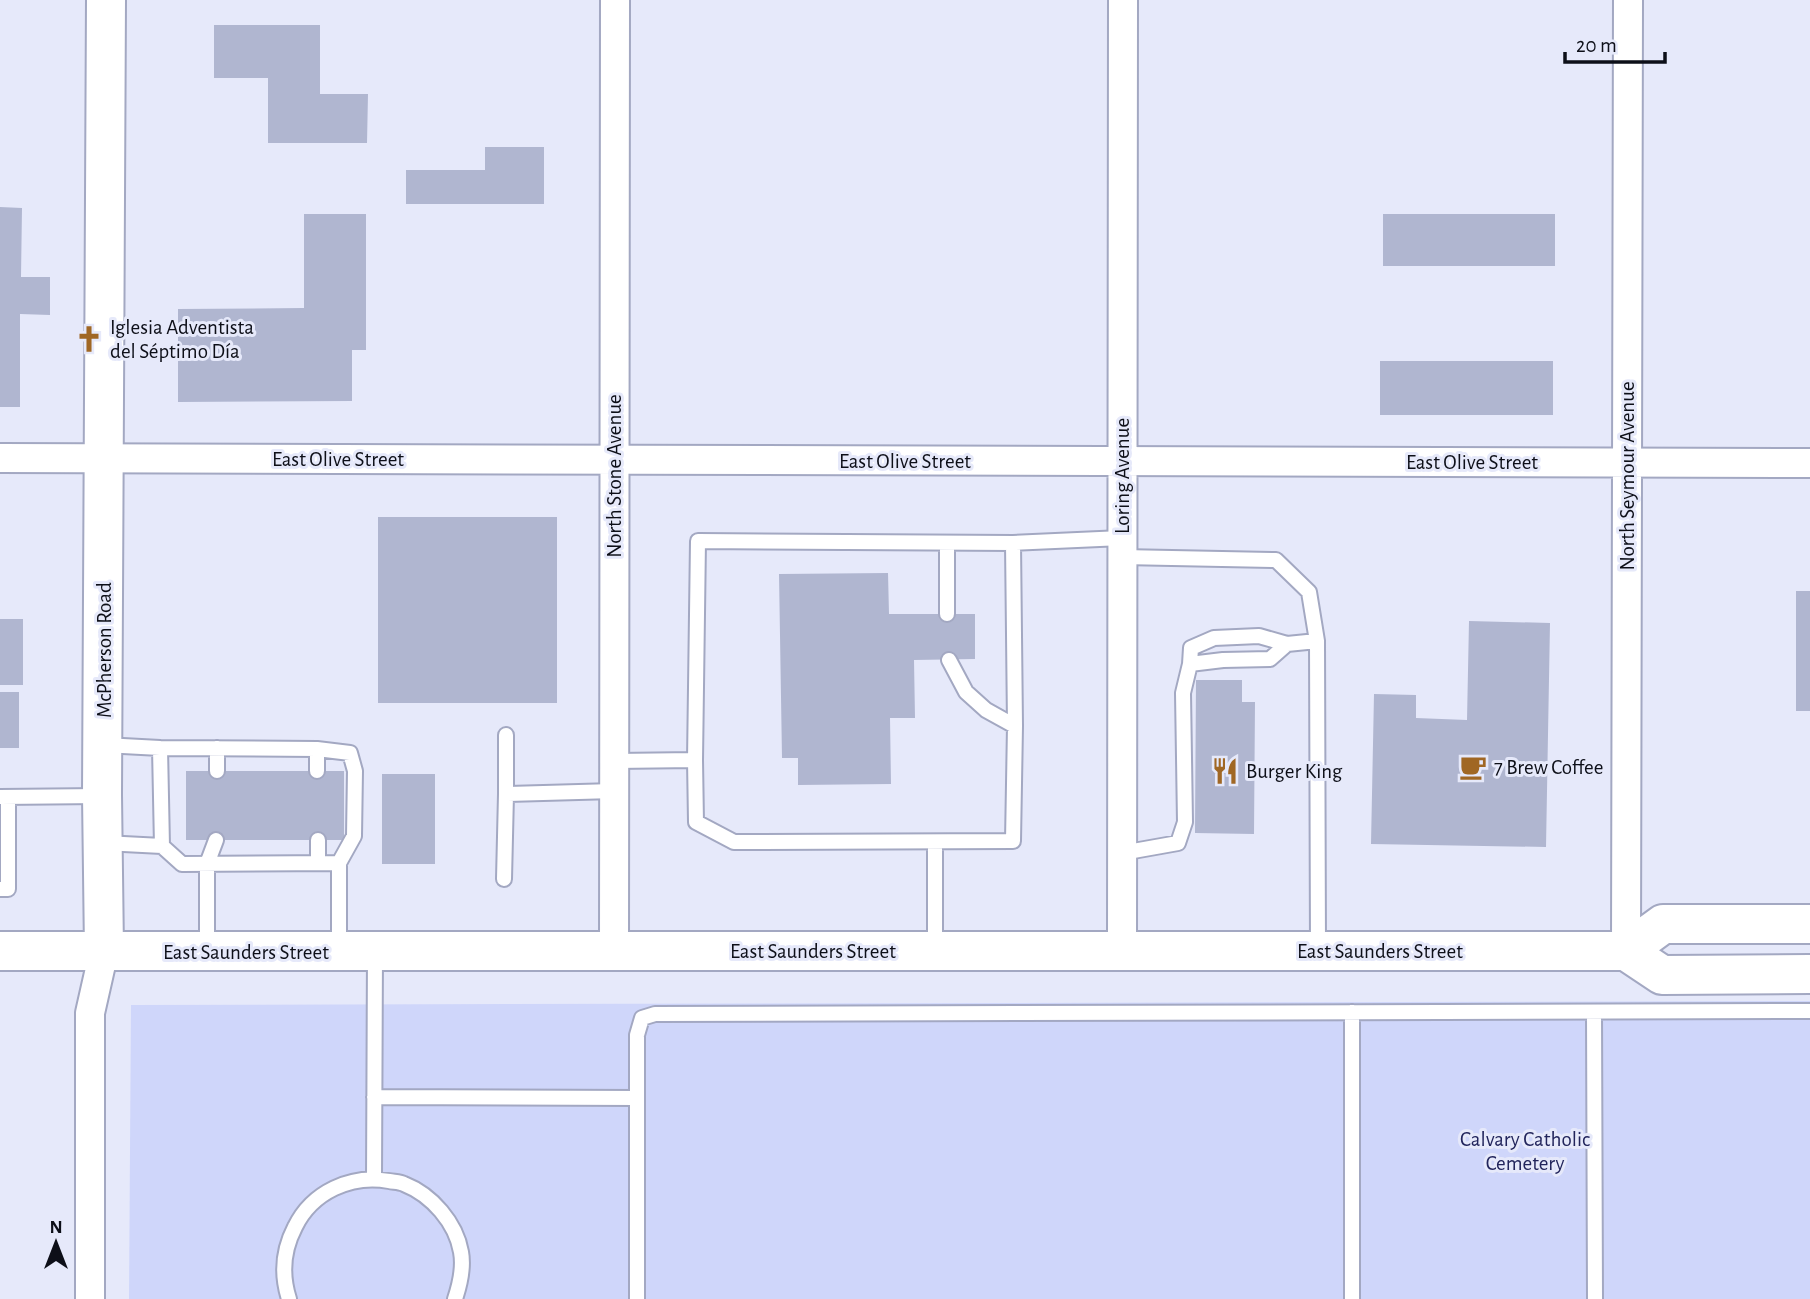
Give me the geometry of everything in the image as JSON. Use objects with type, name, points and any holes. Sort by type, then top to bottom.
[{"type":"main road","name":"McPherson Road","points":[[104,951],[106,0]]},
{"type":"main road","points":[[1810,924],[1662,924],[1626,951],[1662,975],[1810,974]]},
{"type":"main road","name":"East Saunders Street","points":[[0,951],[1626,951]]},
{"type":"street","name":"North Stone Avenue","points":[[614,952],[615,0]]},
{"type":"street","name":"Loring Avenue","points":[[1122,951],[1123,0]]},
{"type":"street","name":"North Seymour Avenue","points":[[1626,951],[1628,0]]},
{"type":"street","name":"East Olive Street","points":[[0,458],[1810,463]]},
{"type":"street","name":"McPherson Road","points":[[90,1299],[90,1013],[104,951]]},
{"type":"lane","points":[[1013,543],[1013,841],[734,842],[696,822],[698,541],[1013,543],[1122,547],[1276,560],[1309,592],[1317,641],[1318,951]]},
{"type":"lane","points":[[947,543],[947,614]]},
{"type":"lane","points":[[1122,853],[1178,843],[1185,822],[1183,693],[1191,648],[1214,638],[1259,636],[1287,644],[1317,641]]},
{"type":"lane","points":[[1190,664],[1270,659],[1287,644]]},
{"type":"lane","points":[[948,660],[966,692],[986,710],[1015,726]]},
{"type":"lane","points":[[504,879],[506,736]]},
{"type":"lane","points":[[103,745],[317,749],[350,753],[355,771],[354,836],[338,863],[357,952],[374,1097],[374,1179]]},
{"type":"lane","points":[[160,748],[162,846]]},
{"type":"lane","points":[[217,748],[217,771]]},
{"type":"lane","points":[[317,749],[317,771]]},
{"type":"lane","points":[[615,761],[695,760]]},
{"type":"lane","points":[[506,794],[614,791]]},
{"type":"lane","points":[[0,889],[8,889],[4,797],[103,796]]},
{"type":"lane","points":[[208,951],[206,864],[216,839]]},
{"type":"lane","points":[[318,839],[318,863]]},
{"type":"lane","points":[[935,842],[935,951]]},
{"type":"lane","points":[[103,843],[162,846],[183,864],[338,863]]},
{"type":"lane","points":[[637,1299],[637,1035],[642,1018],[655,1014],[1810,1011]]},
{"type":"lane","points":[[1352,1012],[1352,1299]]},
{"type":"lane","points":[[1594,1012],[1595,1299]]},
{"type":"lane","points":[[374,1097],[637,1098]]},
{"type":"lane","points":[[289,1299],[283,1269],[288,1241],[300,1216],[320,1195],[346,1182],[374,1179],[404,1184],[413,1189],[430,1200],[450,1223],[461,1251],[461,1282],[455,1299]]},
{"type":"green space","name":"Calvary Catholic Cemetery","points":[[1810,1001],[1810,1299],[129,1299],[131,1005]]},
{"type":"building","points":[[214,25],[320,25],[320,94],[368,94],[367,143],[268,143],[268,78],[214,78]]},
{"type":"building","points":[[485,147],[544,147],[544,204],[406,204],[406,170],[485,170]]},
{"type":"building","points":[[0,207],[22,208],[21,277],[50,277],[50,315],[20,314],[20,407],[0,407]]},
{"type":"building","points":[[304,214],[366,214],[366,350],[352,350],[352,401],[178,402],[178,309],[304,308]]},
{"type":"building","points":[[1383,214],[1555,214],[1555,266],[1383,266]]},
{"type":"building","points":[[1380,361],[1553,361],[1553,415],[1380,415]]},
{"type":"building","points":[[378,517],[557,517],[557,703],[378,703]]},
{"type":"building","points":[[888,573],[889,614],[975,614],[975,659],[914,660],[915,718],[890,718],[891,784],[798,785],[798,758],[782,758],[779,574]]},
{"type":"building","points":[[1796,591],[1810,591],[1810,711],[1796,711]]},
{"type":"building","points":[[0,619],[23,619],[23,685],[0,685]]},
{"type":"building","points":[[1469,621],[1550,623],[1546,847],[1371,844],[1374,694],[1416,695],[1416,718],[1467,720]]},
{"type":"building","points":[[1196,680],[1242,680],[1242,702],[1255,702],[1254,834],[1195,833]]},
{"type":"building","points":[[0,692],[19,692],[19,748],[0,748]]},
{"type":"building","points":[[186,771],[344,771],[344,840],[186,840]]},
{"type":"building","points":[[382,774],[435,774],[435,864],[382,864]]},
{"type":"place","name":"Iglesia Adventista del Séptimo Día","points":[[89,339]]},
{"type":"place","name":"7 Brew Coffee","points":[[1473,767]]},
{"type":"place","name":"Burger King","points":[[1225,771]]}]
